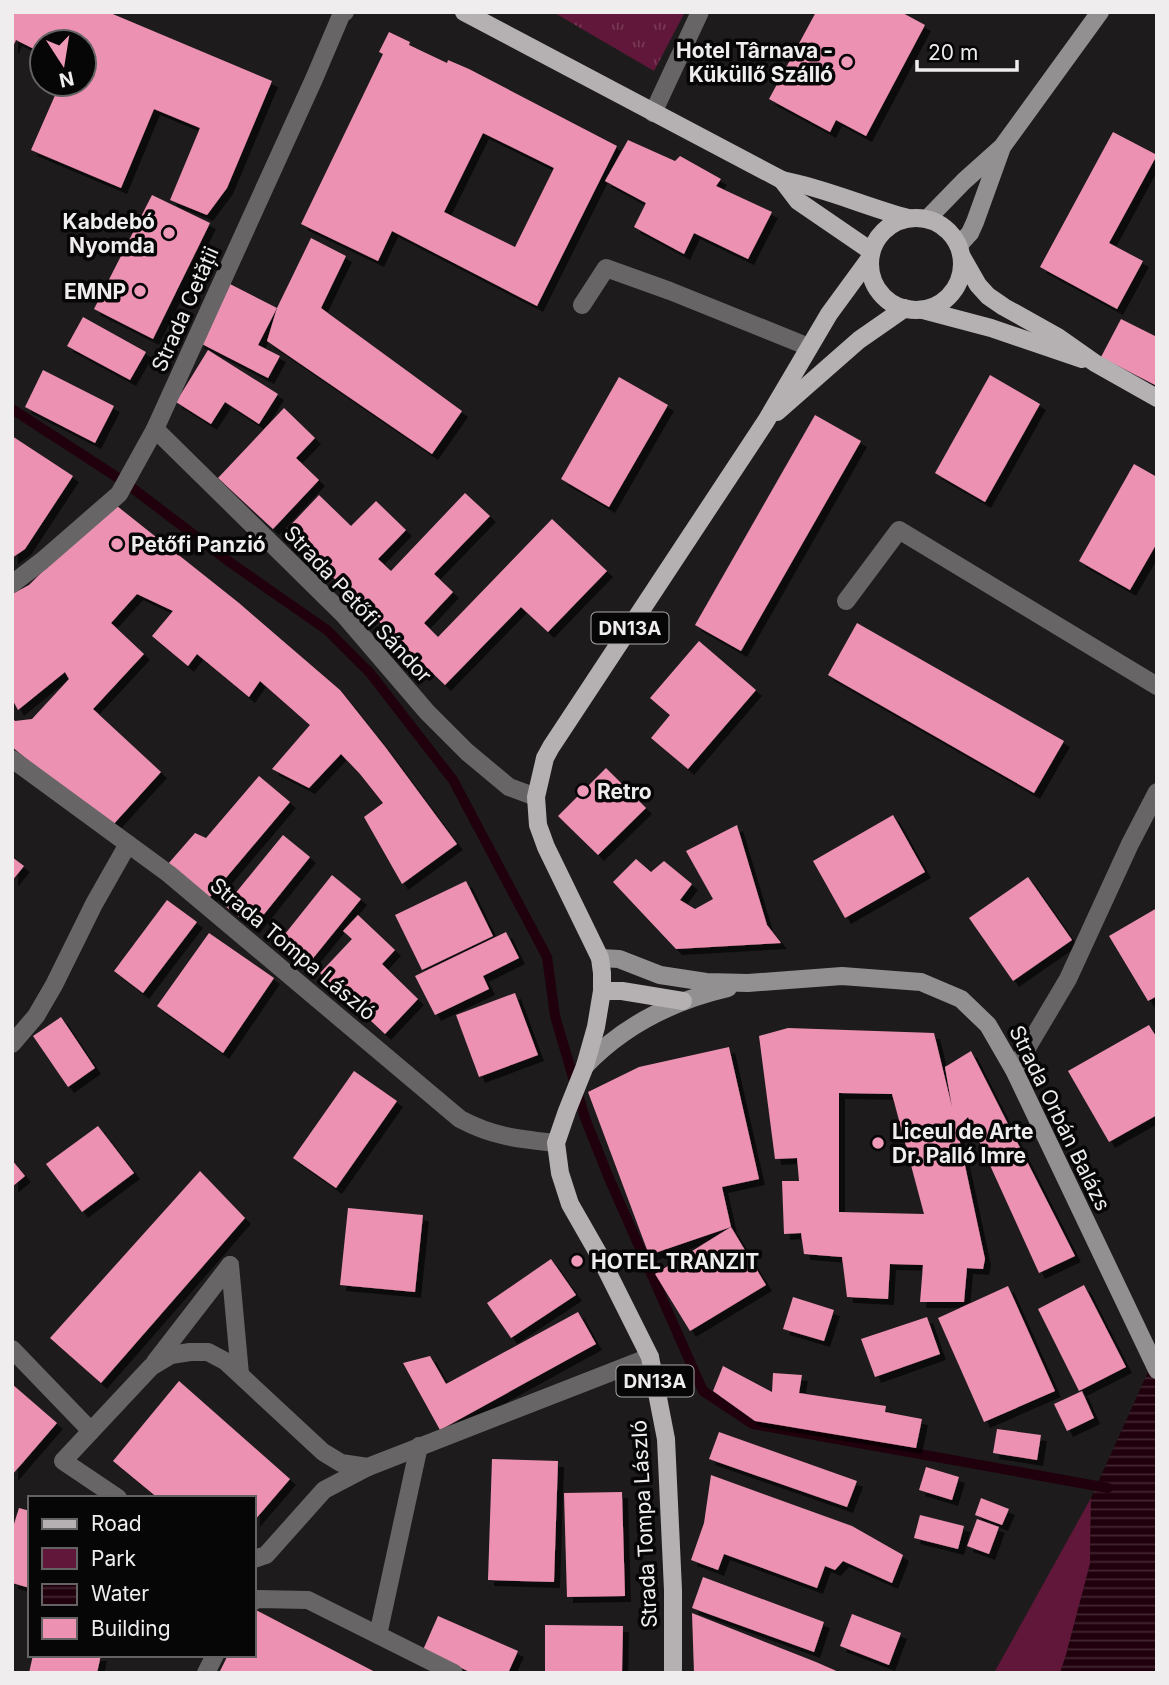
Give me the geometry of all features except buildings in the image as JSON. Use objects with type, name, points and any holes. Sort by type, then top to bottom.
[{"type":"main road","points":[[464,12],[782,180],[878,210],[908,218],[927,219],[946,228],[978,285],[988,296],[1157,398]]},
{"type":"main road","points":[[927,219],[1002,147],[1100,12]]},
{"type":"main road","points":[[923,310],[940,303],[954,291],[961,274],[960,251],[975,222],[1002,147]]},
{"type":"main road","points":[[782,180],[798,201],[871,255],[871,275],[878,290],[890,302],[905,309],[923,310],[991,328],[1095,363]]},
{"type":"main road","name":"DN13A","points":[[584,1068],[596,1027],[602,991],[600,957],[546,847],[538,825],[536,797],[545,758],[766,421],[829,314],[871,255],[879,236],[892,224],[908,218]]},
{"type":"main road","name":"DN13A","points":[[766,421],[859,340],[905,309]]},
{"type":"main road","name":"Strada Orbán Balázs","points":[[600,957],[619,959],[660,975],[680,979],[748,983],[842,976],[921,982],[961,999],[988,1025],[1014,1070],[1157,1370]]},
{"type":"main road","name":"Strada Orbán Balázs","points":[[584,1068],[606,1046],[656,1013],[683,1001],[748,983]]},
{"type":"main road","points":[[602,991],[622,991],[683,1001]]},
{"type":"main road","name":"Strada Tompa László","points":[[584,1068],[556,1143],[560,1173],[570,1204],[598,1253],[650,1357],[666,1439],[673,1590],[673,1673]]},
{"type":"street","name":"Strada Cetății","points":[[12,584],[43,561],[119,494],[155,429],[342,12]]},
{"type":"street","points":[[653,113],[700,12]]},
{"type":"street","points":[[582,305],[606,268],[809,347]]},
{"type":"street","name":"Strada Petőfi Sándor","points":[[155,429],[343,614],[427,712],[467,752],[509,787],[536,797]]},
{"type":"street","points":[[846,601],[899,530],[1157,686]]},
{"type":"street","name":"Strada Tompa László","points":[[12,759],[169,874],[460,1119],[494,1134],[556,1143]]},
{"type":"street","points":[[1014,1070],[1068,979],[1157,792]]},
{"type":"street","points":[[12,1044],[36,1016],[54,985],[94,904],[128,844]]},
{"type":"street","points":[[115,1496],[63,1461],[151,1367],[230,1265],[240,1374]]},
{"type":"street","points":[[12,1349],[91,1431]]},
{"type":"street","points":[[151,1367],[172,1355],[208,1352],[225,1361],[240,1374],[323,1452],[341,1463],[368,1467]]},
{"type":"street","points":[[256,1558],[266,1555],[324,1489],[419,1446],[650,1357]]},
{"type":"street","points":[[378,1635],[419,1446]]},
{"type":"street","points":[[256,1600],[308,1600],[454,1673]]},
{"type":"street","points":[[206,1673],[214,1657]]},
{"type":"green space","points":[[553,12],[685,12],[654,71]]},
{"type":"green space","points":[[1091,1498],[1090,1564],[1060,1673],[994,1673]]},
{"type":"water","points":[[1157,1352],[1157,1673],[1060,1673],[1090,1564],[1091,1498]]},
{"type":"waterway","points":[[12,409],[123,481],[231,563],[327,630],[370,673],[453,780],[547,957],[555,1016],[585,1118],[703,1391],[753,1424],[1108,1488]]},
{"type":"place","name":"Hotel Târnava - Küküllő Szálló","points":[[847,62]]},
{"type":"place","name":"Kabdebó Nyomda","points":[[169,233]]},
{"type":"place","name":"EMNP","points":[[140,291]]},
{"type":"place","name":"Petőfi Panzió","points":[[117,544]]},
{"type":"place","name":"Retro","points":[[583,791]]},
{"type":"place","name":"Liceul de Arte Dr. Palló Imre","points":[[878,1143]]},
{"type":"place","name":"HOTEL TRANZIT","points":[[577,1261]]}]
